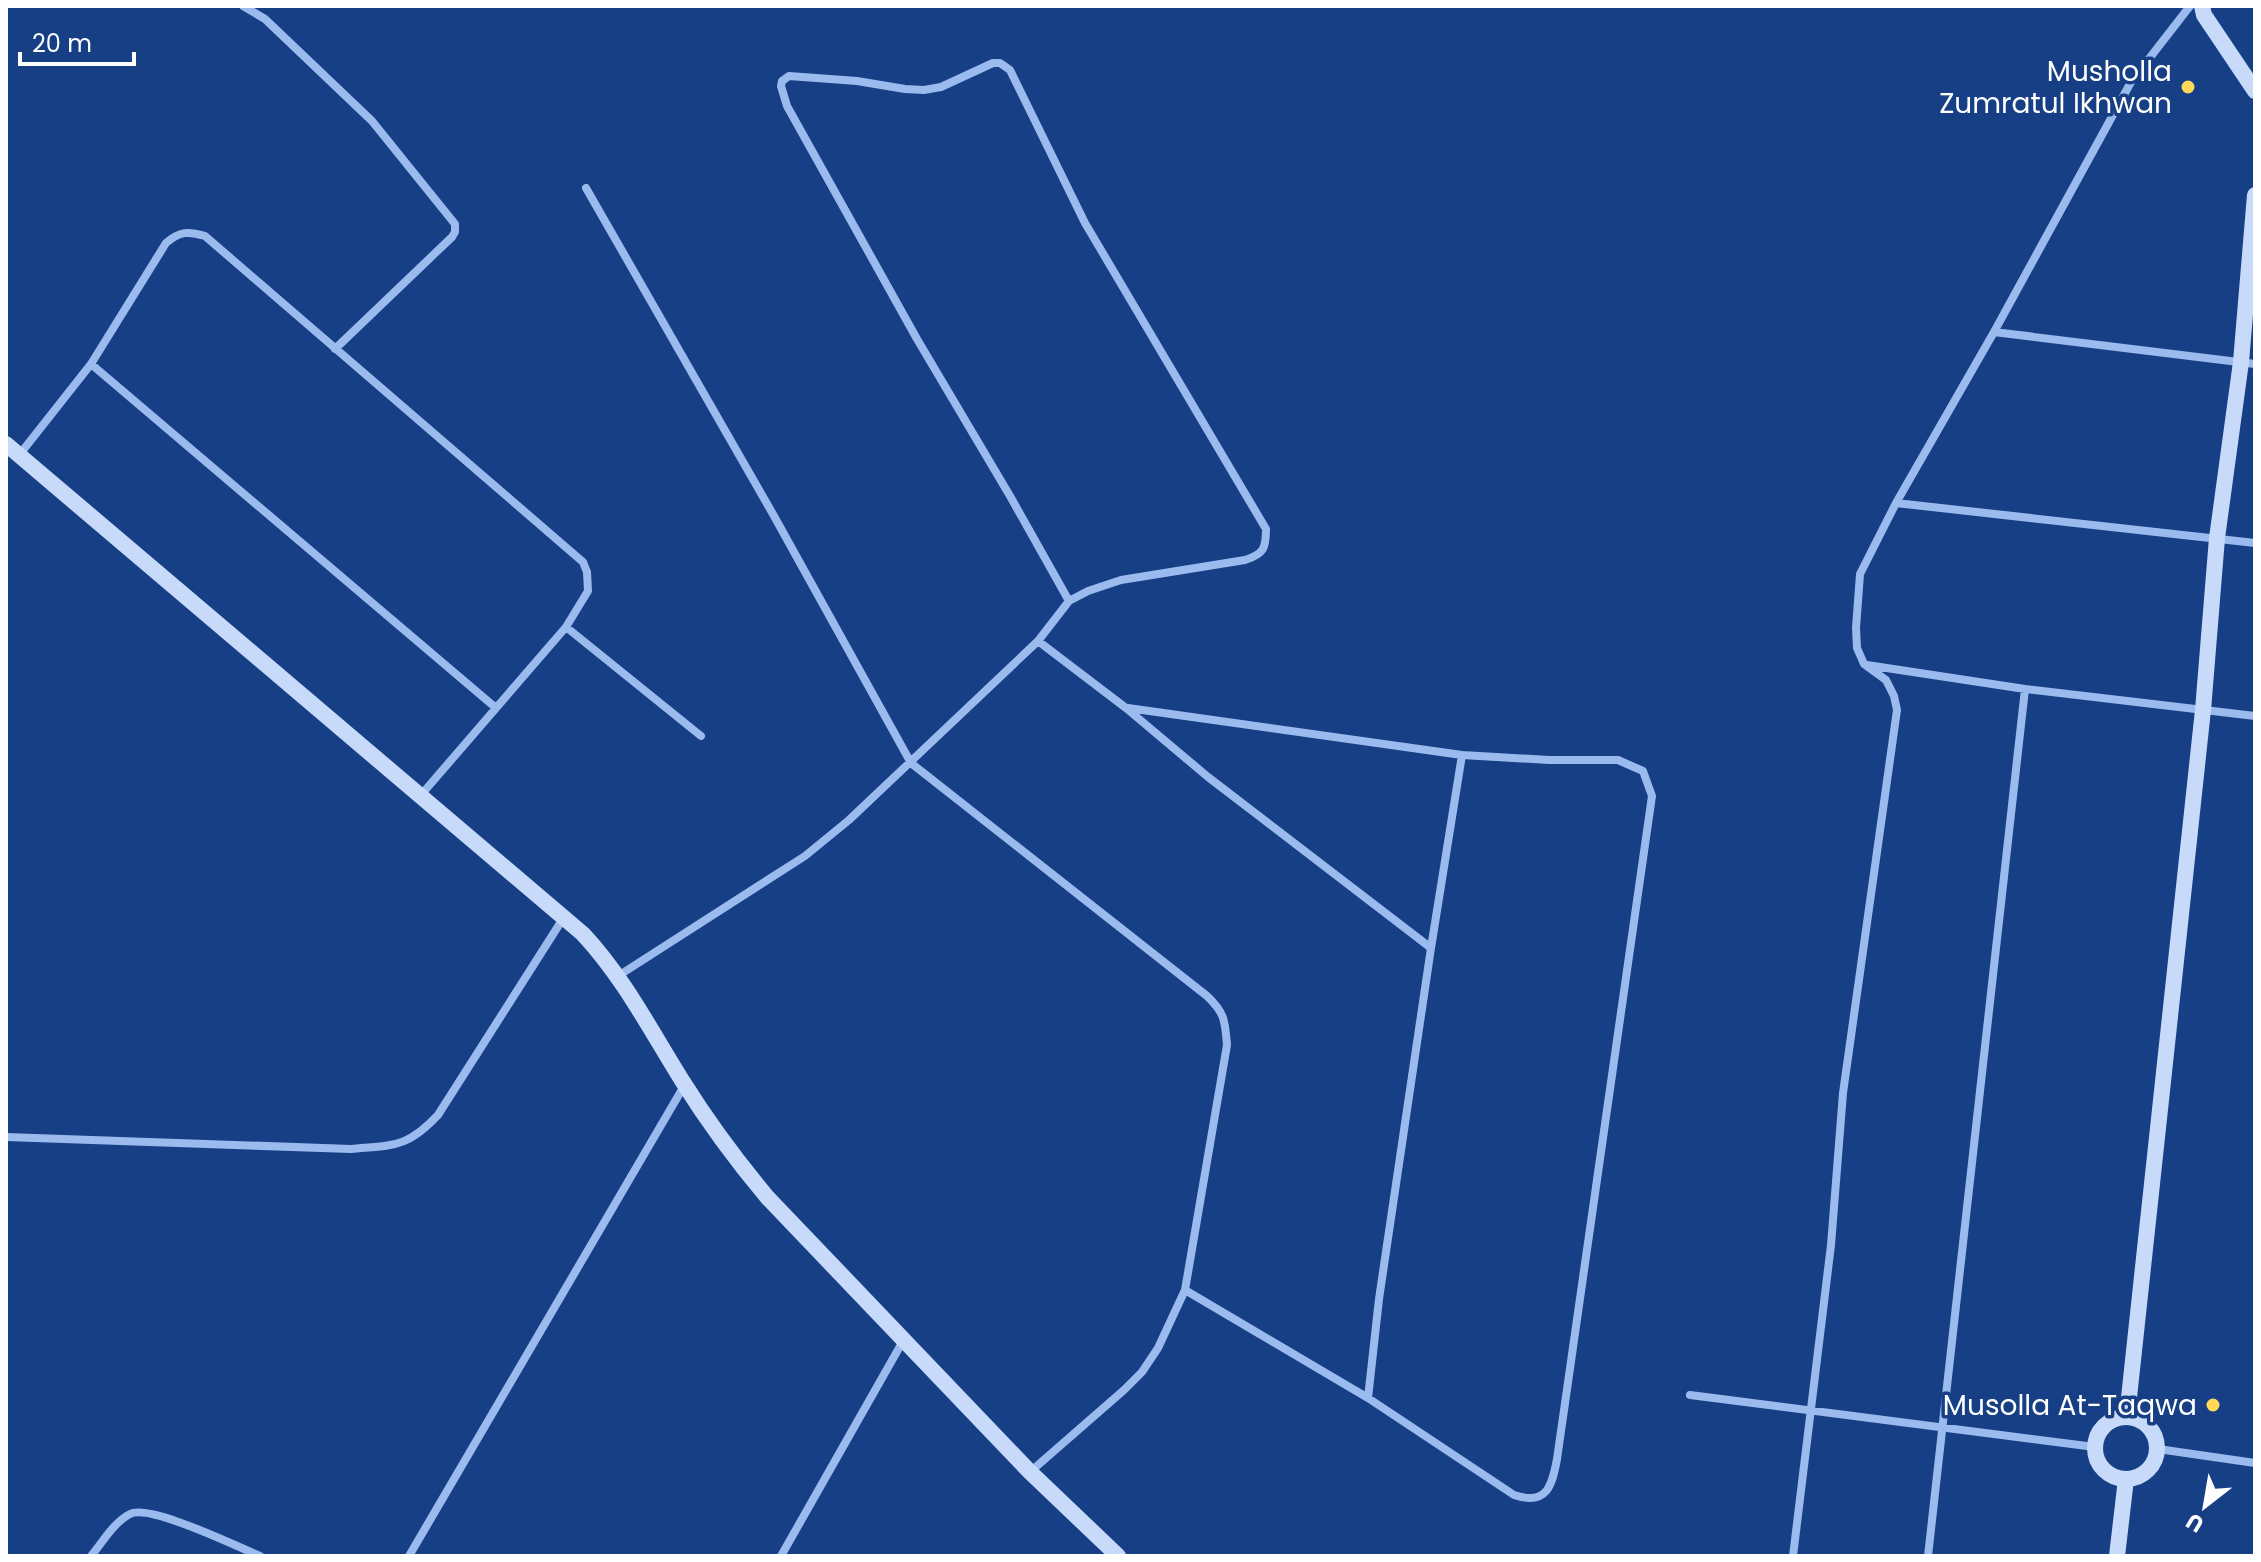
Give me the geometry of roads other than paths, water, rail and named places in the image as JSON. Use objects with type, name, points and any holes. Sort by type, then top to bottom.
[{"type":"street","points":[[243,6],[265,19],[372,121],[455,224],[452,237],[335,349]]},
{"type":"street","points":[[1793,1556],[1831,1245],[1843,1093],[1897,710],[1886,680],[1864,664],[1857,648],[1860,574],[1896,503],[2131,82],[2190,6]]},
{"type":"street","points":[[2202,6],[2204,15],[2255,91]]},
{"type":"street","points":[[618,976],[805,856],[849,820],[1038,641],[1069,601],[1121,580],[1256,557],[1266,543],[1266,529],[1085,223],[1010,70],[1000,63],[993,63],[941,87],[924,90],[857,81],[785,78],[781,86],[787,106],[1069,601]]},
{"type":"street","points":[[586,188],[911,763],[1207,996],[1224,1016],[1227,1045],[1185,1290],[1158,1348],[1142,1372],[1030,1472]]},
{"type":"street","points":[[2127,1416],[2203,710],[2217,538],[2248,363],[2255,195]]},
{"type":"street","points":[[421,795],[566,627],[588,591],[583,562],[205,236],[178,233],[166,243],[91,364],[13,449],[421,795],[565,917],[600,952],[742,1168],[903,1341],[1030,1472],[1118,1556]]},
{"type":"street","points":[[1994,332],[2248,363]]},
{"type":"street","points":[[91,364],[496,708]]},
{"type":"street","points":[[1896,503],[2255,543]]},
{"type":"street","points":[[566,627],[701,736]]},
{"type":"street","points":[[1038,641],[1126,708],[1208,777],[1431,948]]},
{"type":"street","points":[[1864,664],[2025,689],[2255,716]]},
{"type":"street","points":[[1928,1556],[2025,689]]},
{"type":"street","points":[[1126,708],[1462,755],[1618,760],[1643,771],[1652,796],[1557,1459],[1548,1491],[1526,1499],[1514,1495],[1368,1398],[1185,1290]]},
{"type":"street","points":[[1368,1398],[1379,1299],[1462,755]]},
{"type":"street","points":[[6,1137],[351,1149],[403,1142],[415,1137],[438,1115],[565,917]]},
{"type":"street","points":[[409,1556],[685,1085]]},
{"type":"street","points":[[781,1556],[903,1341]]},
{"type":"street","points":[[1690,1395],[2095,1447]]},
{"type":"street","points":[[2127,1416],[2143,1421],[2149,1427],[2158,1449],[2154,1464],[2142,1475],[2126,1479],[2110,1475],[2099,1463],[2095,1447],[2100,1432],[2111,1420],[2127,1416]]},
{"type":"street","points":[[2158,1449],[2255,1463]]},
{"type":"street","points":[[2117,1556],[2126,1479]]},
{"type":"street","points":[[91,1556],[122,1520],[138,1512],[175,1521],[260,1556]]},
{"type":"place","name":"Musholla Zumratul Ikhwan","points":[[2188,87]]},
{"type":"place","name":"Musolla At-Taqwa","points":[[2213,1405]]}]
